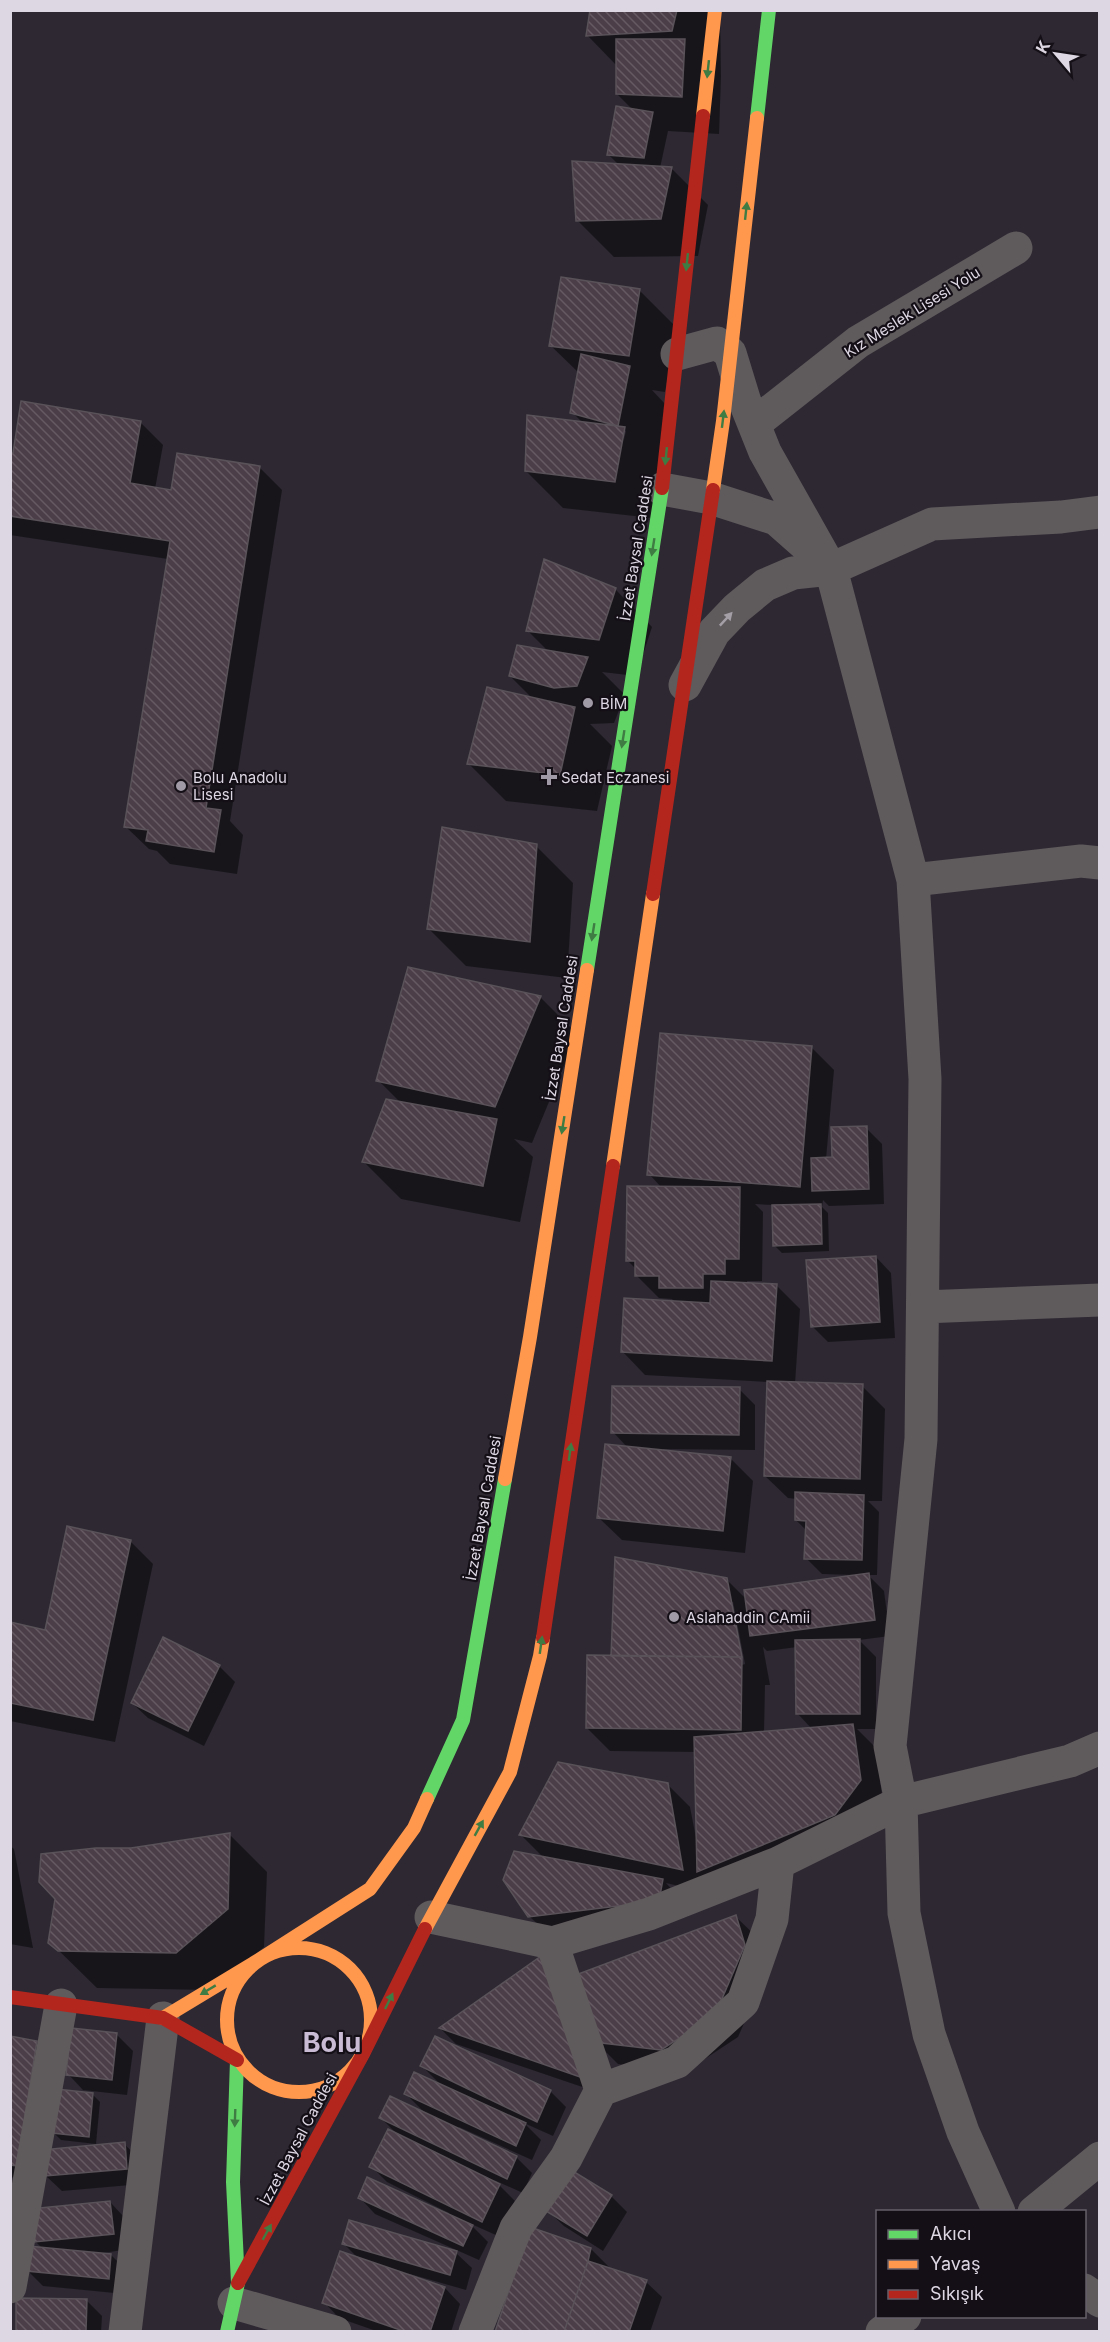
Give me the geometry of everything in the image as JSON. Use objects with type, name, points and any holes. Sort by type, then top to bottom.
[{"type":"main road","name":"İzzet Baysal Caddesi","points":[[254,1963],[370,1889],[414,1828],[463,1720],[530,1337],[662,489],[715,10]]},
{"type":"main road","points":[[730,353],[769,10]]},
{"type":"main road","name":"İzzet Baysal Caddesi","points":[[233,2306],[431,1917],[510,1772],[540,1656],[684,686],[730,353]]},
{"type":"main road","points":[[10,1996],[163,2018],[237,2060],[252,2076],[270,2087],[291,2093],[313,2092],[333,2085],[351,2072],[363,2054],[371,2030],[370,2005],[361,1982],[344,1963],[322,1951],[297,1947],[272,1953],[163,2018]]},
{"type":"main road","points":[[237,2060],[229,2040],[226,2019],[230,1998],[239,1978],[254,1963]]},
{"type":"main road","name":"İzzet Baysal Caddesi","points":[[233,2306],[233,2182],[237,2060]]},
{"type":"street","name":"Kız Meslek Lisesi Yolu","points":[[754,424],[858,342],[1016,248]]},
{"type":"street","points":[[677,354],[717,343],[730,353],[745,402],[765,452],[831,569],[914,880],[925,1079],[921,1439],[890,1746],[901,1802],[904,1914],[929,2034],[963,2132],[999,2210]]},
{"type":"street","points":[[662,489],[711,498],[776,519],[831,569]]},
{"type":"street","points":[[684,686],[714,632],[737,608],[765,585],[793,573],[831,569],[932,524],[1061,517],[1100,512]]},
{"type":"street","points":[[914,880],[1081,861],[1100,863]]},
{"type":"street","points":[[923,1307],[1100,1300]]},
{"type":"street","points":[[431,1917],[552,1943],[649,1914],[778,1863],[901,1802],[1070,1761],[1100,1748]]},
{"type":"street","points":[[475,2331],[516,2228],[566,2158],[601,2090],[677,2062],[743,2002],[772,1919],[778,1863]]},
{"type":"street","points":[[552,1943],[601,2090]]},
{"type":"street","points":[[11,2273],[61,2005]]},
{"type":"street","points":[[125,2331],[163,2018]]},
{"type":"street","points":[[1035,2210],[1100,2158]]},
{"type":"street","points":[[1086,2291],[1100,2301]]},
{"type":"street","points":[[233,2306],[335,2331]]},
{"type":"street","points":[[882,2331],[902,2318]]},
{"type":"building","points":[[590,10],[677,10],[672,31],[586,36]]},
{"type":"building","points":[[616,39],[685,39],[682,97],[616,94]]},
{"type":"building","points":[[616,106],[653,112],[644,158],[607,155]]},
{"type":"building","points":[[572,161],[672,167],[661,219],[576,221]]},
{"type":"building","points":[[561,277],[640,289],[629,356],[549,346]]},
{"type":"building","points":[[581,354],[630,366],[618,426],[570,413]]},
{"type":"building","points":[[21,401],[141,421],[130,483],[171,490],[177,453],[260,466],[206,808],[221,810],[214,852],[146,841],[148,830],[124,827],[170,541],[10,516],[10,453],[13,453]]},
{"type":"building","points":[[527,415],[625,427],[615,482],[525,471]]},
{"type":"building","points":[[544,559],[616,588],[599,640],[526,631]]},
{"type":"building","points":[[517,645],[588,657],[577,686],[554,688],[509,676]]},
{"type":"building","points":[[487,687],[575,707],[560,775],[467,764]]},
{"type":"building","points":[[442,827],[537,844],[530,942],[427,929]]},
{"type":"building","points":[[408,967],[541,996],[495,1107],[376,1081]]},
{"type":"building","points":[[660,1033],[812,1046],[800,1187],[647,1175]]},
{"type":"building","points":[[386,1099],[497,1119],[483,1186],[362,1162]]},
{"type":"building","points":[[867,1126],[869,1189],[812,1191],[811,1158],[832,1157],[831,1127]]},
{"type":"building","points":[[627,1186],[740,1187],[739,1259],[725,1259],[725,1274],[703,1274],[703,1288],[659,1288],[659,1276],[635,1276],[635,1261],[626,1261]]},
{"type":"building","points":[[821,1204],[822,1244],[773,1246],[772,1205]]},
{"type":"building","points":[[876,1256],[880,1322],[811,1327],[806,1260]]},
{"type":"building","points":[[711,1281],[777,1284],[772,1361],[621,1352],[624,1298],[710,1303]]},
{"type":"building","points":[[767,1381],[863,1384],[860,1479],[764,1476]]},
{"type":"building","points":[[612,1386],[740,1387],[739,1435],[611,1433]]},
{"type":"building","points":[[605,1444],[731,1457],[723,1531],[597,1518]]},
{"type":"building","points":[[795,1492],[864,1495],[862,1560],[804,1559],[806,1521],[795,1520]]},
{"type":"building","points":[[67,1526],[131,1540],[93,1720],[10,1703],[10,1622],[45,1630]]},
{"type":"building","name":"Aslahaddin CAmii","points":[[615,1557],[727,1578],[742,1657],[611,1656]]},
{"type":"building","points":[[869,1573],[875,1620],[750,1636],[744,1590]]},
{"type":"building","points":[[163,1637],[220,1665],[188,1731],[131,1703]]},
{"type":"building","points":[[860,1639],[860,1714],[796,1714],[795,1640]]},
{"type":"building","points":[[587,1655],[742,1657],[741,1730],[586,1728]]},
{"type":"building","points":[[853,1724],[861,1780],[835,1815],[697,1872],[694,1737]]},
{"type":"building","points":[[558,1762],[668,1783],[683,1870],[519,1835]]},
{"type":"building","points":[[230,1833],[228,1909],[176,1953],[58,1951],[48,1943],[55,1899],[39,1882],[41,1854],[96,1848],[131,1848]]},
{"type":"building","points":[[514,1851],[663,1879],[659,1901],[528,1917],[503,1880]]},
{"type":"building","points":[[736,1915],[745,1945],[715,2015],[661,2050],[593,2042],[573,1976]]},
{"type":"building","points":[[544,1954],[586,2079],[439,2028]]},
{"type":"building","points":[[71,2028],[117,2033],[112,2080],[66,2075]]},
{"type":"building","points":[[10,2036],[37,2041],[17,2166],[10,2165]]},
{"type":"building","points":[[435,2036],[551,2090],[537,2122],[420,2066]]},
{"type":"building","points":[[414,2072],[526,2123],[516,2146],[404,2094]]},
{"type":"building","points":[[56,2089],[93,2093],[89,2137],[52,2133]]},
{"type":"building","points":[[390,2096],[517,2156],[507,2179],[379,2118]]},
{"type":"building","points":[[388,2129],[500,2184],[482,2222],[369,2167]]},
{"type":"building","points":[[125,2142],[127,2169],[45,2176],[42,2150]]},
{"type":"building","points":[[571,2170],[612,2195],[587,2236],[546,2211]]},
{"type":"building","points":[[367,2177],[473,2225],[463,2246],[358,2198]]},
{"type":"building","points":[[110,2201],[114,2234],[34,2242],[30,2209]]},
{"type":"building","points":[[349,2220],[457,2251],[450,2275],[342,2244]]},
{"type":"building","points":[[530,2227],[591,2248],[588,2261],[564,2332],[495,2332]]},
{"type":"building","points":[[28,2246],[111,2254],[109,2279],[26,2271]]},
{"type":"building","points":[[340,2251],[445,2287],[430,2332],[406,2332],[322,2303]]},
{"type":"building","points":[[588,2261],[647,2280],[629,2332],[564,2332]]},
{"type":"building","points":[[16,2298],[87,2299],[86,2331],[16,2332]]},
{"type":"traffic: fast","points":[[757,118],[769,10]]},
{"type":"traffic: fast","points":[[587,970],[662,488]]},
{"type":"traffic: fast","points":[[427,1799],[463,1720],[505,1479]]},
{"type":"traffic: fast","points":[[227,2332],[238,2283],[233,2182],[237,2060]]},
{"type":"traffic: slow","points":[[703,116],[715,10]]},
{"type":"traffic: slow","points":[[713,490],[723,421],[757,118]]},
{"type":"traffic: slow","points":[[613,1166],[653,894]]},
{"type":"traffic: slow","points":[[505,1479],[530,1337],[587,970]]},
{"type":"traffic: slow","points":[[425,1929],[510,1772],[543,1638]]},
{"type":"traffic: slow","points":[[254,1963],[370,1889],[414,1828],[427,1799]]},
{"type":"traffic: slow","points":[[299,1948],[327,1953],[350,1969],[366,1992],[371,2020],[366,2048],[350,2071],[327,2087],[299,2092],[271,2087],[248,2071],[232,2048],[227,2020],[232,1992],[248,1969],[271,1953],[299,1948]]},
{"type":"traffic: slow","points":[[163,2018],[254,1963]]},
{"type":"traffic: jam","points":[[662,488],[703,116]]},
{"type":"traffic: jam","points":[[653,894],[713,490]]},
{"type":"traffic: jam","points":[[543,1638],[613,1166]]},
{"type":"traffic: jam","points":[[238,2283],[363,2054],[425,1929]]},
{"type":"traffic: jam","points":[[10,1997],[163,2018],[237,2060]]},
{"type":"place","name":"BİM","points":[[588,703]]},
{"type":"place","name":"Sedat Eczanesi","points":[[549,777]]},
{"type":"place","name":"Bolu Anadolu Lisesi","points":[[181,786]]},
{"type":"place","name":"Aslahaddin CAmii","points":[[674,1617]]},
{"type":"district","name":"Bolu","points":[[332,2042]]}]
